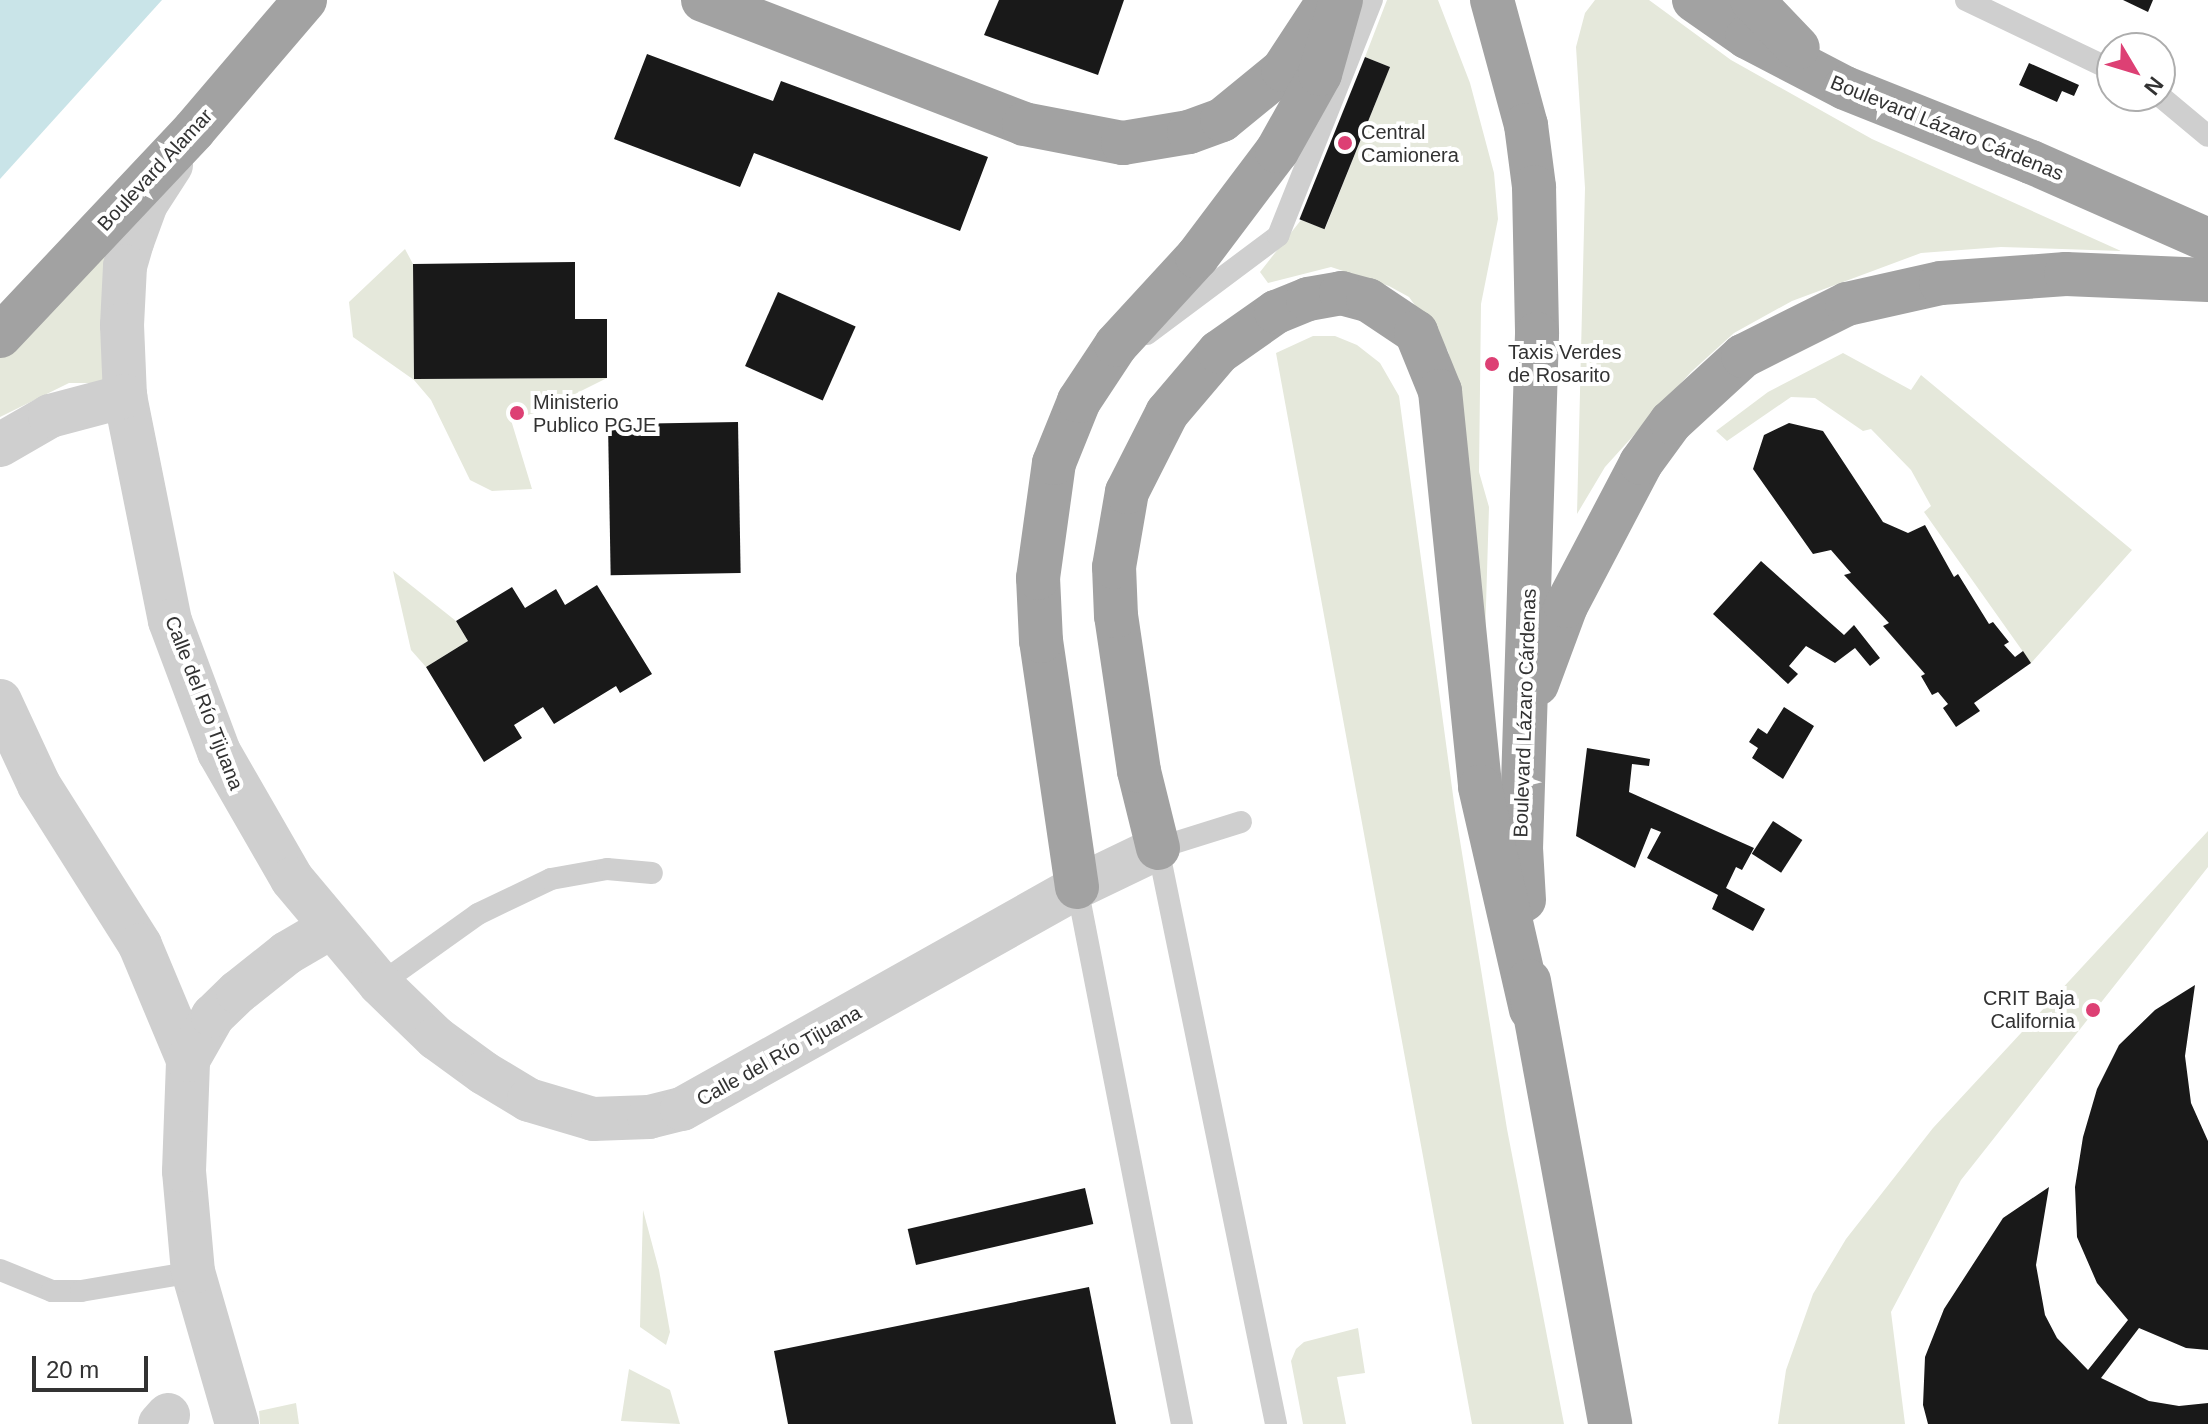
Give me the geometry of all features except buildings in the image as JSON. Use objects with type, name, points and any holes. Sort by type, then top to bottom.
[{"type":"highway","name":"Boulevard Alamar","points":[[0,336],[194,130],[305,0]]},
{"type":"highway","points":[[703,0],[1024,124],[1123,143],[1175,136],[1222,120],[1283,70],[1327,0]]},
{"type":"highway","points":[[1077,887],[1041,641],[1038,578],[1054,463],[1079,401],[1100,368],[1197,257],[1277,151],[1320,74],[1341,0]]},
{"type":"highway","name":"Boulevard Lázaro Cárdenas","points":[[1492,0],[1526,125],[1534,187],[1537,334],[1521,848],[1531,1009],[1610,1424]]},
{"type":"highway","name":"Boulevard Lázaro Cárdenas","points":[[1694,0],[1747,37],[1845,88],[2031,162],[2208,240]]},
{"type":"highway","points":[[1752,0],[1845,88]]},
{"type":"highway","points":[[1525,717],[1566,606],[1641,463],[1697,394],[1743,356],[1847,304],[1941,283],[2066,274],[2208,280]]},
{"type":"highway","points":[[1158,848],[1139,771],[1116,616],[1114,567],[1127,492],[1167,413],[1219,352],[1276,312],[1308,299],[1341,293],[1368,300],[1416,332],[1440,391],[1480,787],[1531,1009]]},
{"type":"street","points":[[0,445],[50,416],[125,396],[125,266],[146,204],[194,130]]},
{"type":"street","name":"Calle del Río Tijuana","points":[[125,396],[156,567],[193,687],[244,805],[330,928],[380,984],[436,1038],[529,1100],[593,1119],[649,1117],[705,1099],[1077,887]]},
{"type":"street","points":[[0,701],[39,785],[93,863],[147,958],[188,1060],[184,1171],[193,1272],[237,1424]]},
{"type":"street","points":[[1077,887],[1158,848]]},
{"type":"street","points":[[188,1060],[213,1016],[238,992],[287,953],[330,928]]},
{"type":"lane","points":[[1100,368],[1278,236],[1290,219],[1372,0]]},
{"type":"lane","points":[[1966,0],[2096,62]]},
{"type":"lane","points":[[2176,109],[2208,136]]},
{"type":"lane","points":[[1241,822],[1158,848],[1276,1424]]},
{"type":"lane","points":[[380,984],[478,914],[551,879],[607,869],[652,873]]},
{"type":"lane","points":[[1077,887],[1182,1424]]},
{"type":"lane","points":[[0,1270],[52,1291],[193,1272]]},
{"type":"shaded area","points":[[1387,0],[1438,0],[1470,83],[1494,173],[1498,219],[1481,304],[1479,472],[1489,507],[1484,670],[1459,395],[1448,351],[1409,297],[1389,286],[1331,267],[1268,283],[1260,272],[1301,220],[1325,229],[1390,67],[1365,57]]},
{"type":"shaded area","points":[[1595,0],[1649,0],[1731,60],[1872,139],[2121,251],[2001,247],[1921,253],[1792,301],[1734,333],[1691,372],[1605,467],[1577,514],[1585,188],[1576,47],[1585,13]]},
{"type":"shaded area","points":[[113,235],[114,383],[69,383],[0,417],[0,357]]},
{"type":"shaded area","points":[[405,249],[413,264],[414,379],[607,378],[541,411],[511,420],[532,489],[492,491],[470,480],[431,400],[414,380],[353,337],[349,302]]},
{"type":"shaded area","points":[[1313,336],[1335,336],[1357,345],[1380,363],[1399,396],[1455,810],[1507,1129],[1564,1424],[1472,1424],[1276,353]]},
{"type":"shaded area","points":[[1843,353],[1911,390],[1921,375],[2132,550],[2031,663],[1924,512],[1931,506],[1911,470],[1871,429],[1863,431],[1815,398],[1791,397],[1727,441],[1716,431],[1768,392]]},
{"type":"shaded area","points":[[393,571],[456,621],[468,641],[426,667],[411,650]]},
{"type":"shaded area","points":[[2208,831],[2208,867],[1961,1180],[1891,1312],[1905,1424],[1778,1424],[1786,1370],[1813,1294],[1846,1239],[1933,1128]]},
{"type":"shaded area","points":[[643,1210],[659,1270],[670,1332],[666,1345],[640,1327]]},
{"type":"shaded area","points":[[1358,1328],[1365,1373],[1337,1377],[1346,1424],[1303,1424],[1291,1361],[1296,1349],[1304,1342]]},
{"type":"shaded area","points":[[629,1369],[670,1390],[680,1424],[621,1421]]},
{"type":"shaded area","points":[[296,1403],[299,1424],[260,1424],[259,1411]]},
{"type":"water","points":[[0,0],[162,0],[0,179]]},
{"type":"place","name":"Central Camionera","points":[[1345,143]]},
{"type":"place","name":"Taxis Verdes de Rosarito","points":[[1492,364]]},
{"type":"place","name":"Ministerio Publico PGJE","points":[[517,413]]},
{"type":"place","name":"CRIT Baja California","points":[[2093,1010]]}]
